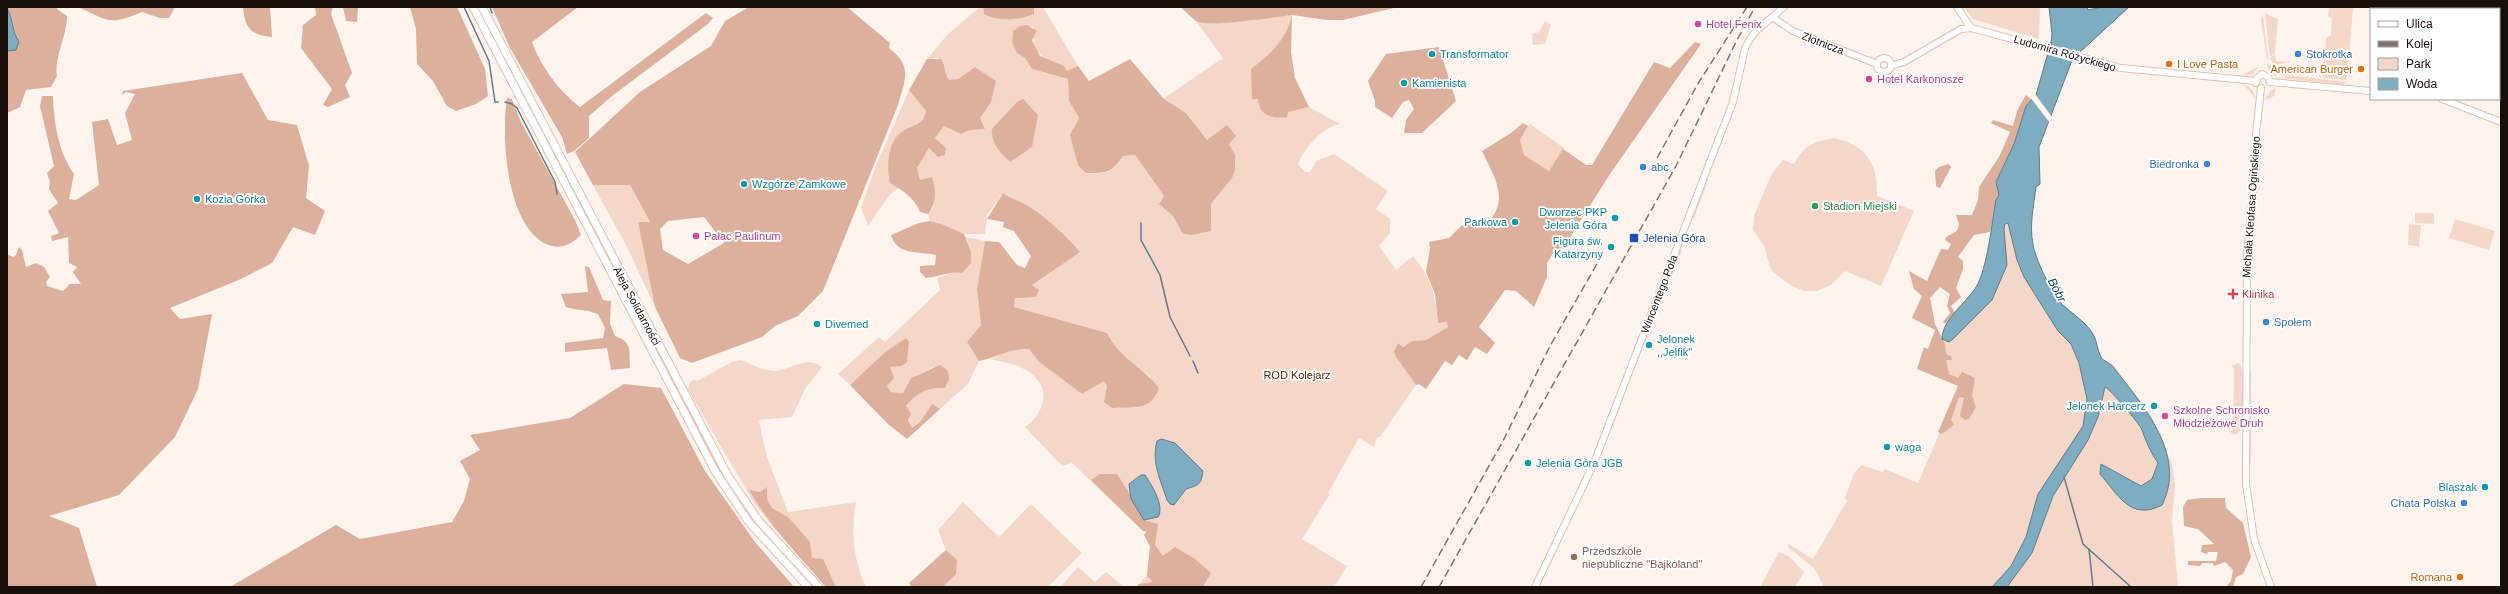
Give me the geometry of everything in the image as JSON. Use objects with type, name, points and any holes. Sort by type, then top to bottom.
[{"type":"main road","name":"Aleja Solidarności","points":[[473,7],[718,475],[748,521],[808,587]]},
{"type":"main road","name":"Aleja Solidarności","points":[[482,7],[728,476],[759,521],[819,587]]},
{"type":"street","name":"Wincentego Pola","points":[[1536,587],[1594,463],[1733,102],[1745,48],[1756,31],[1784,7]]},
{"type":"street","points":[[1891,66],[1890,60],[1885,58],[1880,60],[1877,64],[1880,70],[1884,72],[1889,70],[1891,66],[1904,62],[1961,29],[1971,28],[1958,7]]},
{"type":"street","name":"Złotnicza","points":[[1772,17],[1793,31],[1877,64]]},
{"type":"street","name":"Ludomira Różyckiego","points":[[1971,28],[2087,60],[2127,69],[2256,81]]},
{"type":"street","points":[[2262,74],[2268,77],[2270,82],[2268,86],[2261,88],[2256,81],[2258,76],[2262,74]]},
{"type":"street","points":[[2270,82],[2370,91]]},
{"type":"street","name":"Michała Kleofasa Ogińskiego","points":[[2261,88],[2247,252],[2246,484],[2252,534],[2271,587]]},
{"type":"street","points":[[2445,100],[2501,122]]},
{"type":"green space","points":[[476,7],[479,7],[669,373],[628,298]]},
{"type":"green space","name":"ROD Kolejarz","points":[[980,7],[983,7],[984,14],[1043,7],[1078,66],[1067,71],[1041,55],[1037,51],[1033,37],[1034,27],[1020,26],[1012,42],[1017,53],[1025,58],[1032,69],[1068,79],[1069,101],[1079,118],[1073,128],[1086,173],[1108,172],[1123,156],[1135,155],[1164,196],[1159,203],[1173,216],[1183,234],[1192,235],[1211,231],[1211,204],[1232,178],[1235,154],[1229,144],[1207,140],[1186,113],[1164,98],[1223,58],[1196,21],[1240,22],[1292,15],[1281,41],[1261,61],[1258,99],[1268,116],[1281,118],[1288,112],[1309,107],[1340,124],[1327,129],[1315,139],[1305,151],[1298,164],[1305,172],[1310,172],[1316,161],[1334,154],[1388,191],[1376,209],[1390,219],[1390,233],[1379,246],[1396,270],[1413,256],[1432,287],[1438,323],[1448,322],[1448,327],[1426,340],[1412,341],[1403,347],[1399,343],[1395,352],[1396,357],[1416,385],[1380,437],[1377,437],[1374,447],[1359,438],[1328,493],[1330,494],[1302,539],[1347,566],[1334,587],[1137,587],[1147,575],[1150,546],[1144,535],[1147,531],[1143,531],[1072,463],[1062,466],[1025,427],[1039,412],[1043,396],[1042,388],[1038,380],[1022,368],[991,359],[1010,350],[1029,349],[1039,362],[1082,394],[1104,380],[1107,385],[1112,408],[1129,406],[1151,377],[1120,353],[1107,333],[1014,307],[1015,298],[1055,267],[1080,252],[1064,234],[1034,209],[1003,193],[987,215],[985,234],[964,234],[942,224],[930,221],[928,214],[934,206],[920,180],[917,168],[929,147],[946,148],[935,138],[944,126],[961,134],[970,130],[985,129],[980,118],[996,81],[975,67],[958,79],[949,80],[945,74],[944,63],[937,58],[927,59],[947,35]]},
{"type":"green space","points":[[1964,7],[2040,7],[2039,39],[1973,19]]},
{"type":"green space","points":[[2329,7],[2353,8],[2347,80],[2323,78],[2326,38],[2331,35],[2332,18],[2328,17]]},
{"type":"green space","points":[[2265,13],[2278,19],[2275,53],[2270,57]]},
{"type":"green space","points":[[2263,14],[2268,59],[2267,60],[2261,19]]},
{"type":"green space","points":[[1545,21],[1551,25],[1545,44],[1533,45],[1532,34],[1539,32]]},
{"type":"green space","points":[[2275,54],[2276,61],[2290,62],[2274,65],[2270,58]]},
{"type":"green space","points":[[2266,63],[2278,70],[2276,77],[2269,71]]},
{"type":"green space","points":[[2259,66],[2253,74],[2244,76],[2245,74]]},
{"type":"green space","points":[[2285,75],[2346,82],[2342,85],[2282,78]]},
{"type":"green space","points":[[2243,84],[2252,89],[2257,100]]},
{"type":"green space","points":[[2276,87],[2274,96],[2265,100],[2269,92]]},
{"type":"green space","points":[[909,90],[926,111],[923,120],[899,134],[890,183],[899,188],[891,193],[868,226],[861,208],[876,166]]},
{"type":"green space","points":[[1530,124],[1564,148],[1549,171],[1524,155],[1520,140]]},
{"type":"green space","name":"Stadion Miejski","points":[[1834,138],[1854,145],[1868,157],[1875,174],[1877,196],[1914,211],[1881,286],[1845,271],[1831,285],[1817,291],[1804,291],[1792,286],[1774,273],[1770,267],[1764,246],[1753,230],[1754,216],[1772,173],[1783,160],[1794,164],[1802,152],[1810,145]]},
{"type":"green space","points":[[1708,181],[1693,221],[1692,219]]},
{"type":"green space","points":[[593,185],[630,185],[650,223],[638,222],[655,307],[626,245]]},
{"type":"green space","points":[[2415,213],[2434,213],[2434,224],[2415,223]]},
{"type":"green space","points":[[2455,219],[2495,231],[2489,250],[2449,238]]},
{"type":"green space","points":[[2005,223],[2009,224],[2017,260],[2024,277],[2058,331],[2071,344],[2079,363],[2087,399],[2083,426],[2038,494],[2026,537],[2011,566],[1992,587],[1824,587],[1815,569],[1788,547],[1789,544],[1813,559],[1847,501],[1845,498],[1854,473],[1862,465],[1882,472],[1885,469],[1918,483],[1961,383],[1946,374],[1942,339],[1953,339],[1959,333],[2007,265],[2004,229]]},
{"type":"green space","points":[[2409,224],[2421,225],[2419,246],[2408,245]]},
{"type":"green space","points":[[965,237],[985,241],[977,289],[981,325],[967,342],[979,361],[968,384],[940,409],[932,405],[921,421],[911,428],[906,407],[914,397],[922,391],[945,388],[933,367],[911,378],[903,393],[891,392],[887,386],[889,367],[902,366],[907,362],[909,342],[883,354],[850,385],[838,374],[879,337],[885,342],[940,290],[937,278],[953,272],[968,242]]},
{"type":"green space","points":[[1680,250],[1682,250],[1647,339],[1646,338]]},
{"type":"green space","points":[[741,360],[761,369],[770,371],[781,370],[810,362],[822,367],[805,389],[792,417],[759,420],[766,454],[788,512],[856,502],[854,513],[854,546],[858,566],[866,587],[827,587],[778,533],[754,503],[688,390],[689,384],[693,380],[697,381],[732,362]]},
{"type":"green space","points":[[2111,362],[2151,415],[2172,464],[2175,485],[2172,521],[2178,587],[2007,587],[2032,553],[2053,496],[2098,417]]},
{"type":"green space","points":[[2238,363],[2243,374],[2243,403],[2241,428],[2238,433],[2234,435],[2229,431],[2233,430],[2234,368],[2231,366]]},
{"type":"green space","points":[[2249,372],[2251,372],[2251,465],[2248,464]]},
{"type":"green space","points":[[684,400],[720,468],[744,506],[815,587],[811,587],[742,508],[718,469],[681,402]]},
{"type":"green space","points":[[963,502],[999,537],[1031,504],[1082,553],[1048,587],[944,587],[957,561],[946,550],[938,530]]},
{"type":"green space","points":[[1779,552],[1790,557],[1804,572],[1795,587],[1760,587]]},
{"type":"green space","points":[[1078,567],[1095,582],[1106,572],[1124,587],[1060,587]]},
{"type":"shaded area","points":[[7,7],[57,7],[57,9],[67,16],[65,31],[57,61],[57,76],[51,87],[26,90],[20,107],[7,113],[7,51],[12,50],[17,39]]},
{"type":"shaded area","points":[[78,7],[175,7],[169,18],[160,18],[142,12],[122,19],[109,20]]},
{"type":"shaded area","points":[[243,7],[270,7],[272,37],[258,34],[250,29],[245,20]]},
{"type":"shaded area","points":[[315,7],[333,7],[331,14],[352,73],[345,85],[350,97],[328,107],[323,105],[332,89],[301,48],[303,25],[316,15]]},
{"type":"shaded area","points":[[343,7],[358,7],[357,22],[346,21]]},
{"type":"shaded area","points":[[410,7],[457,7],[485,69],[488,96],[476,104],[456,111],[447,106],[433,81],[417,64],[416,29]]},
{"type":"shaded area","points":[[492,7],[578,7],[532,42],[540,61],[546,70],[565,94],[580,107],[706,13],[713,18],[708,24],[612,96],[589,116],[589,138],[574,151],[567,154],[562,137],[510,48]]},
{"type":"shaded area","points":[[749,7],[847,7],[890,43],[889,48],[902,61],[905,81],[898,105],[823,291],[798,316],[775,326],[762,337],[692,363],[680,358],[655,307],[638,222],[650,222],[630,185],[593,185],[575,152],[640,92],[711,46],[725,21]],"holes":[[[704,217],[724,243],[688,264],[663,250],[660,229],[668,221]]]},
{"type":"shaded area","points":[[983,7],[1039,7],[1034,8],[1034,14],[1022,18],[1003,19],[990,17],[984,14]]},
{"type":"shaded area","points":[[1181,7],[1398,7],[1343,20],[1326,20],[1292,15],[1227,23],[1203,23],[1196,21]]},
{"type":"shaded area","points":[[1292,15],[1291,52],[1295,78],[1309,107],[1288,112],[1287,117],[1271,117],[1264,113],[1261,109],[1258,99],[1252,99],[1251,69],[1277,46],[1286,32]]},
{"type":"shaded area","points":[[1027,25],[1037,31],[1032,40],[1040,56],[1064,66],[1067,71],[1078,66],[1089,81],[1130,59],[1163,98],[1186,113],[1207,140],[1227,125],[1236,136],[1229,144],[1235,154],[1235,170],[1232,178],[1211,204],[1211,231],[1192,235],[1183,234],[1173,216],[1159,204],[1164,196],[1135,155],[1123,156],[1111,169],[1099,173],[1086,173],[1078,165],[1070,135],[1079,118],[1069,101],[1068,79],[1032,69],[1025,58],[1017,53],[1012,42],[1013,31],[1020,26]]},
{"type":"shaded area","points":[[1695,42],[1701,44],[1610,174],[1562,250],[1555,250],[1547,263],[1547,277],[1534,307],[1516,291],[1505,290],[1479,327],[1495,343],[1487,354],[1475,347],[1467,360],[1459,355],[1452,365],[1445,361],[1426,389],[1419,384],[1416,385],[1394,352],[1398,343],[1403,347],[1412,341],[1426,340],[1448,327],[1447,322],[1438,323],[1435,294],[1426,272],[1430,248],[1429,242],[1449,238],[1461,226],[1489,221],[1495,212],[1498,204],[1498,186],[1482,151],[1511,133],[1523,123],[1528,126],[1520,140],[1524,155],[1549,171],[1563,149],[1586,165],[1592,165],[1654,62],[1670,68]]},
{"type":"shaded area","points":[[1439,47],[1456,101],[1422,133],[1404,133],[1406,120],[1414,109],[1409,100],[1403,102],[1392,118],[1375,107],[1375,101],[1368,81],[1386,54]]},
{"type":"shaded area","points":[[927,59],[941,59],[949,80],[958,79],[975,67],[996,81],[991,102],[980,118],[985,129],[970,130],[961,134],[944,126],[935,138],[946,148],[945,155],[938,157],[929,148],[917,168],[920,180],[932,177],[935,197],[933,206],[928,214],[920,212],[915,202],[911,198],[890,183],[888,171],[890,151],[895,139],[901,132],[923,120],[926,111],[909,90]]},
{"type":"shaded area","points":[[242,73],[268,120],[297,125],[309,166],[306,198],[325,211],[315,235],[293,227],[272,263],[241,279],[170,308],[180,319],[212,314],[198,389],[175,437],[119,495],[49,516],[79,528],[97,587],[7,587],[7,254],[13,257],[16,255],[19,247],[22,250],[26,267],[36,263],[44,267],[50,277],[46,282],[47,286],[63,291],[70,284],[81,284],[73,272],[77,267],[69,263],[68,237],[52,241],[51,236],[59,233],[48,211],[58,203],[49,189],[50,182],[47,173],[54,166],[40,106],[42,96],[53,96],[54,117],[58,136],[64,156],[74,174],[69,199],[76,200],[99,185],[92,122],[108,119],[117,145],[132,140],[125,113],[135,94],[126,92],[122,95],[123,91]]},
{"type":"shaded area","points":[[2026,95],[2034,102],[2026,106],[2014,144],[1996,182],[1999,195],[1990,232],[1974,235],[1958,257],[1963,261],[1963,269],[1956,288],[1961,297],[1951,306],[1956,315],[1947,324],[1943,322],[1950,313],[1947,306],[1950,294],[1940,287],[1930,298],[1935,324],[1945,344],[1946,354],[1951,356],[1952,360],[1946,360],[1949,374],[1958,378],[1962,372],[1975,378],[1972,396],[1976,407],[1969,419],[1965,420],[1960,416],[1964,398],[1959,397],[1951,420],[1954,425],[1942,434],[1938,432],[1958,386],[1917,369],[1924,347],[1928,349],[1935,330],[1912,318],[1922,296],[1914,289],[1909,271],[1927,281],[1941,249],[1948,250],[1951,244],[1945,240],[1946,237],[1957,231],[1959,224],[1956,215],[1972,215],[1978,200],[1979,187],[1999,157],[2010,132],[1991,123],[1993,120],[2013,126],[2017,111]]},
{"type":"shaded area","points":[[507,98],[512,99],[521,122],[575,220],[581,235],[566,245],[558,247],[549,245],[535,236],[523,221],[515,201],[506,157],[505,115]]},
{"type":"shaded area","points":[[1023,99],[1038,115],[1032,147],[1010,162],[995,143],[992,129],[1017,102]]},
{"type":"shaded area","points":[[1949,164],[1951,167],[1940,188],[1936,186],[1935,171],[1939,167]]},
{"type":"shaded area","points":[[1003,193],[1025,204],[1041,215],[1063,234],[1080,252],[1032,285],[1039,290],[1036,297],[1015,298],[1014,307],[1107,333],[1119,350],[1159,388],[1151,401],[1141,406],[1112,408],[1104,402],[1107,386],[1104,381],[1082,394],[1039,362],[1029,349],[1016,350],[979,361],[967,342],[981,325],[977,289],[985,241],[999,242],[1017,265],[1025,268],[1031,256],[1014,231],[1003,227],[1004,222],[987,219]]},
{"type":"shaded area","points":[[930,221],[942,224],[964,234],[971,252],[971,263],[962,273],[953,273],[926,278],[920,272],[920,266],[935,265],[936,255],[903,250],[894,242],[891,235],[919,223]]},
{"type":"shaded area","points":[[585,266],[589,267],[603,300],[611,301],[610,323],[615,336],[625,341],[629,348],[630,368],[611,370],[607,348],[565,352],[565,343],[603,338],[605,328],[598,314],[590,311],[566,307],[561,294],[588,292]]},
{"type":"shaded area","points":[[906,338],[909,342],[907,362],[902,366],[890,367],[894,378],[887,386],[891,392],[903,393],[911,378],[940,365],[948,371],[949,379],[945,388],[933,388],[923,391],[914,397],[906,406],[911,414],[908,420],[912,428],[921,421],[932,404],[940,409],[907,439],[889,425],[850,385],[883,354]]},
{"type":"shaded area","points":[[624,384],[661,388],[705,471],[755,542],[794,587],[230,587],[336,525],[360,539],[452,522],[464,501],[470,479],[460,461],[480,450],[470,435],[570,418]]},
{"type":"shaded area","points":[[1100,474],[1117,474],[1144,520],[1158,524],[1155,545],[1163,556],[1175,547],[1195,559],[1211,573],[1204,585],[1205,587],[1137,587],[1139,584],[1153,582],[1147,576],[1150,546],[1144,535],[1147,531],[1143,531],[1091,480]]},
{"type":"shaded area","points":[[767,487],[767,499],[772,508],[789,518],[810,542],[812,558],[823,559],[836,587],[826,587],[775,528],[749,490],[760,492]]},
{"type":"shaded area","points":[[2201,498],[2225,498],[2226,508],[2243,523],[2251,557],[2243,574],[2236,577],[2233,587],[2226,587],[2231,581],[2233,570],[2225,562],[2214,566],[2213,563],[2202,563],[2200,566],[2188,565],[2188,561],[2216,561],[2218,552],[2208,552],[2207,554],[2201,552],[2202,545],[2214,544],[2198,529],[2184,526],[2183,507],[2187,500]]},
{"type":"shaded area","points":[[946,550],[957,560],[956,574],[943,587],[911,587],[909,583]]},
{"type":"water","points":[[2049,7],[2087,7],[2088,10],[2102,7],[2129,7],[2079,53],[2071,63],[2039,147],[2040,184],[2036,187],[2032,215],[2032,237],[2034,250],[2044,276],[2058,299],[2090,330],[2094,336],[2103,360],[2113,366],[2138,399],[2159,432],[2166,450],[2169,468],[2168,486],[2162,505],[2151,509],[2141,510],[2133,508],[2125,503],[2100,474],[2101,464],[2141,486],[2152,479],[2158,463],[2142,430],[2131,414],[2105,387],[2098,417],[2088,440],[2053,496],[2032,553],[2007,587],[1992,587],[2011,566],[2026,537],[2038,494],[2083,426],[2087,399],[2079,363],[2071,344],[2058,331],[2024,277],[2017,260],[2008,223],[2005,224],[2004,229],[2007,265],[1992,300],[1953,339],[1949,342],[1942,339],[1943,332],[1950,318],[1972,293],[1980,279],[1989,245],[1996,200],[1999,195],[1996,182],[2014,144],[2026,106],[2036,95],[2051,42],[2052,34]]},
{"type":"water","points":[[7,8],[19,42],[16,50],[7,51]]},
{"type":"water","points":[[1161,439],[1175,443],[1203,471],[1200,482],[1196,486],[1186,489],[1174,505],[1170,504],[1167,500],[1156,464],[1155,449],[1157,441]]},
{"type":"water","points":[[1141,475],[1145,475],[1157,496],[1160,508],[1158,517],[1144,520],[1131,499],[1129,484]]},
{"type":"pier","points":[[2048,44],[2081,53],[2074,62],[2045,54]]},
{"type":"pier","points":[[2035,94],[2052,117],[2050,123],[2030,97]]},
{"type":"waterway","points":[[464,7],[489,61],[495,102],[498,102]]},
{"type":"waterway","points":[[490,7],[492,13]]},
{"type":"waterway","points":[[505,102],[512,104],[517,108],[555,182],[557,194]]},
{"type":"waterway","points":[[1141,223],[1141,240],[1160,275],[1170,317],[1190,356]]},
{"type":"waterway","points":[[1193,361],[1198,373]]},
{"type":"waterway","points":[[2064,477],[2083,544],[2131,587]]},
{"type":"waterway","points":[[2089,549],[2093,587]]},
{"type":"railway","points":[[1657,158],[1699,82],[1747,7]]},
{"type":"railway","points":[[1439,587],[1676,166],[1736,42],[1755,7]]},
{"type":"railway","points":[[1421,587],[1503,441],[1550,346],[1598,262]]},
{"type":"place","name":"Hotel Fenix","points":[[1698,24]]},
{"type":"place","name":"Transformator","points":[[1432,54]]},
{"type":"place","name":"Stokrotka","points":[[2298,54]]},
{"type":"place","name":"I Love Pasta","points":[[2169,64]]},
{"type":"place","name":"American Burger","points":[[2361,69]]},
{"type":"place","name":"Hotel Karkonosze","points":[[1869,79]]},
{"type":"place","name":"Kamienista","points":[[1404,83]]},
{"type":"place","name":"Biedronka","points":[[2207,164]]},
{"type":"place","name":"abc","points":[[1643,167]]},
{"type":"place","name":"Wzgórze Zamkowe","points":[[744,184]]},
{"type":"place","name":"Kozia Górka","points":[[197,199]]},
{"type":"place","name":"Stadion Miejski","points":[[1815,206]]},
{"type":"place","name":"Dworzec PKP Jelenia Góra","points":[[1615,218]]},
{"type":"place","name":"Parkowa","points":[[1515,222]]},
{"type":"place","name":"Pałac Paulinum","points":[[696,236]]},
{"type":"place","name":"Jelenia Góra","points":[[1634,238]]},
{"type":"place","name":"Figura św. Katarzyny","points":[[1611,247]]},
{"type":"place","name":"Klinika","points":[[2233,294]]},
{"type":"place","name":"Społem","points":[[2266,322]]},
{"type":"place","name":"Divemed","points":[[817,324]]},
{"type":"place","name":"Jelonek ,,Jelfik\"","points":[[1649,345]]},
{"type":"place","name":"Jelonek Harcerz","points":[[2154,406]]},
{"type":"place","name":"Szkolne Schronisko Młodzieżowe Druh","points":[[2165,416]]},
{"type":"place","name":"waga","points":[[1887,447]]},
{"type":"place","name":"Jelenia Góra JGB","points":[[1528,463]]},
{"type":"place","name":"Blaszak","points":[[2485,487]]},
{"type":"place","name":"Chata Polska","points":[[2464,503]]},
{"type":"place","name":"Przedszkole niepubliczne \"Bajkoland\"","points":[[1574,557]]},
{"type":"place","name":"Romana","points":[[2460,577]]},
{"type":"water label","name":"Bóbr","points":[[2057,290]]}]
